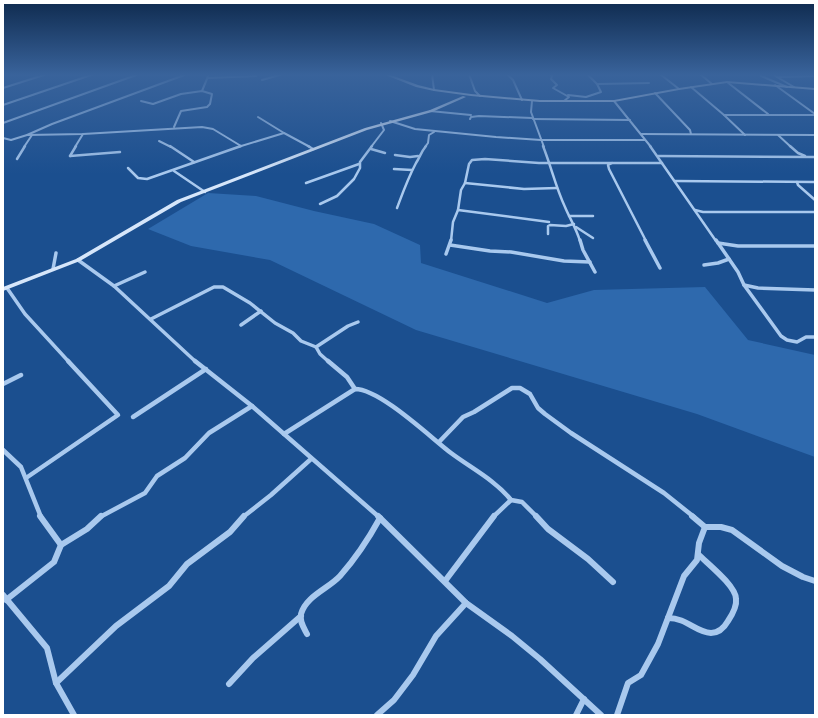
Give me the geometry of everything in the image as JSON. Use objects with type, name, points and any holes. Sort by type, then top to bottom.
[{"type":"street","points":[[3,123],[46,108]]},
{"type":"street","points":[[3,143],[97,108]]},
{"type":"street","points":[[174,127],[181,111],[205,108]]},
{"type":"street","points":[[26,478],[118,415],[25,314],[5,289],[78,260],[179,201],[205,192],[261,168],[381,124],[438,108]]},
{"type":"street","points":[[531,108],[531,112],[557,188],[575,226],[583,250],[595,272]]},
{"type":"street","points":[[619,108],[658,156],[662,164],[729,259],[744,284],[784,339],[797,342],[806,337],[815,337]]},
{"type":"street","points":[[669,108],[690,130],[691,134]]},
{"type":"street","points":[[715,108],[745,135]]},
{"type":"street","points":[[759,108],[769,115]]},
{"type":"street","points":[[805,108],[815,115]]},
{"type":"street","points":[[430,111],[471,114]]},
{"type":"street","points":[[724,115],[815,115]]},
{"type":"street","points":[[470,119],[471,117],[479,116],[630,120]]},
{"type":"street","points":[[258,117],[314,149]]},
{"type":"street","points":[[390,121],[409,128],[430,132],[541,140],[645,140]]},
{"type":"street","points":[[306,183],[359,164],[371,150],[384,130],[381,124]]},
{"type":"street","points":[[27,135],[83,134],[174,127],[208,128],[241,146]]},
{"type":"street","points":[[397,208],[404,187],[417,162],[418,156],[428,143],[430,132]]},
{"type":"street","points":[[128,168],[138,178],[144,179],[174,171],[194,162],[284,133]]},
{"type":"street","points":[[83,134],[70,156],[120,152]]},
{"type":"street","points":[[641,134],[815,135]]},
{"type":"street","points":[[17,158],[32,135]]},
{"type":"street","points":[[778,135],[800,156]]},
{"type":"street","points":[[3,138],[11,140]]},
{"type":"street","points":[[160,141],[194,162]]},
{"type":"street","points":[[371,150],[385,153]]},
{"type":"street","points":[[395,156],[418,156]]},
{"type":"street","points":[[658,156],[815,157]]},
{"type":"street","points":[[446,254],[450,245],[453,222],[458,210],[461,190],[465,182],[469,164],[476,159],[549,163],[662,164]]},
{"type":"street","points":[[612,163],[608,165],[609,169],[660,268]]},
{"type":"street","points":[[320,204],[339,194],[354,179],[360,168],[359,164]]},
{"type":"street","points":[[394,169],[412,170]]},
{"type":"street","points":[[174,171],[205,192]]},
{"type":"street","points":[[675,181],[815,182]]},
{"type":"street","points":[[465,182],[524,189],[557,188]]},
{"type":"street","points":[[798,182],[798,185],[815,200]]},
{"type":"street","points":[[458,210],[549,222]]},
{"type":"street","points":[[694,210],[703,212],[815,212]]},
{"type":"street","points":[[569,216],[593,216]]},
{"type":"street","points":[[548,234],[548,226],[550,225],[575,226],[593,238]]},
{"type":"street","points":[[718,243],[738,246],[815,246]]},
{"type":"street","points":[[450,245],[490,251],[511,252],[564,261],[590,262]]},
{"type":"street","points":[[53,269],[56,253]]},
{"type":"street","points":[[704,264],[718,264],[729,259]]},
{"type":"street","points":[[78,260],[114,286],[195,361],[252,406],[380,518],[466,603],[512,636],[602,715]]},
{"type":"street","points":[[114,286],[145,272]]},
{"type":"street","points":[[744,284],[758,288],[815,290]]},
{"type":"street","points":[[151,319],[203,292],[219,286],[228,289],[260,310],[271,320],[293,332],[301,341],[316,347],[320,354],[347,377],[355,389]]},
{"type":"street","points":[[241,325],[260,310]]},
{"type":"street","points":[[316,347],[348,326],[358,322]]},
{"type":"street","points":[[133,418],[206,369]]},
{"type":"street","points":[[3,384],[21,375]]},
{"type":"street","points":[[439,442],[463,417],[474,412],[512,388],[520,388],[530,394],[538,408],[550,418],[664,494],[705,527],[722,527],[732,530],[785,569],[802,578],[815,581]]},
{"type":"street","points":[[284,434],[355,389],[362,389],[371,393],[417,424],[476,472],[502,489],[511,500],[522,502],[548,529],[588,559],[613,582]]},
{"type":"street","points":[[74,715],[56,683],[47,648],[5,598],[54,562],[61,545],[86,529],[104,514],[145,493],[157,476],[185,458],[209,433],[252,406]]},
{"type":"street","points":[[3,450],[21,467],[38,514],[61,545]]},
{"type":"street","points":[[56,683],[116,626],[169,586],[187,564],[230,532],[242,518],[312,459]]},
{"type":"street","points":[[445,582],[460,559],[497,511],[511,500]]},
{"type":"street","points":[[307,634],[302,625],[302,612],[311,600],[338,577],[356,556],[368,540],[380,518]]},
{"type":"street","points":[[617,715],[628,683],[642,675],[658,644],[684,576],[694,565],[699,555],[699,543],[705,527]]},
{"type":"street","points":[[668,618],[679,619],[695,628],[715,633],[722,630],[726,626],[736,606],[738,597],[734,590],[699,555]]},
{"type":"street","points":[[377,715],[394,700],[404,688],[436,636],[466,603]]},
{"type":"street","points":[[229,684],[253,658],[301,616]]},
{"type":"street","points":[[576,715],[584,699]]},
{"type":"shaded area","points":[[208,193],[256,196],[314,211],[374,224],[420,245],[421,263],[547,303],[594,290],[705,287],[748,340],[815,355],[815,457],[697,414],[416,330],[270,260],[191,246],[148,229]]}]
